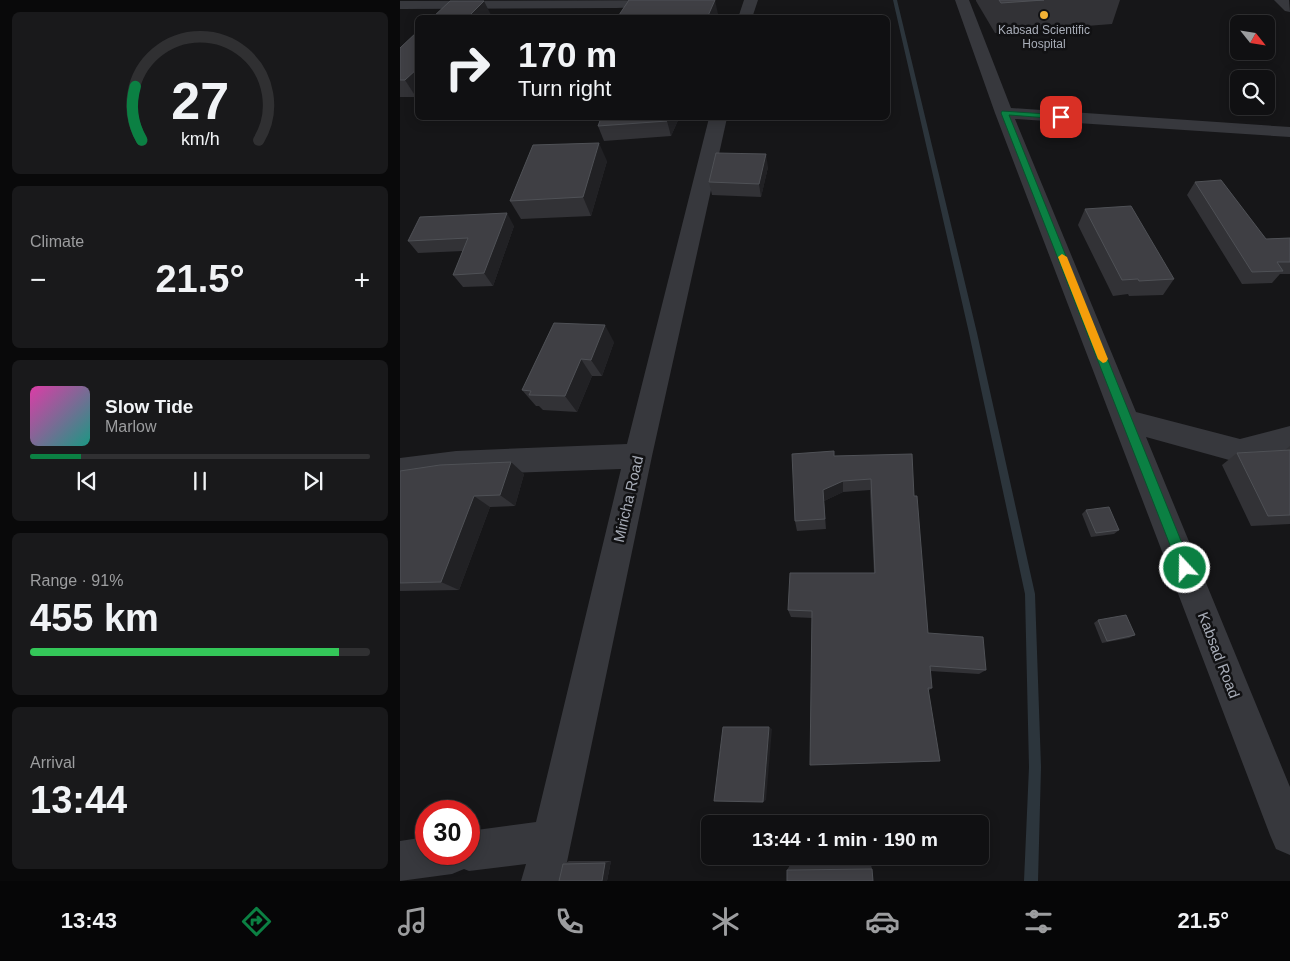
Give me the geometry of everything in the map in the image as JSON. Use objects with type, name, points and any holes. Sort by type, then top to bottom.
[{"type":"street","points":[[400,5],[617,4],[705,0]]},
{"type":"street","points":[[745,15],[751,0]]},
{"type":"street","name":"Kabsad Road","points":[[962,0],[1004,113],[1128,421],[1290,835]]},
{"type":"street","points":[[1281,0],[1290,8]]},
{"type":"street","points":[[1004,113],[1290,132]]},
{"type":"street","name":"Miricha Road","points":[[542,881],[638,456],[718,120]]},
{"type":"street","points":[[1128,421],[1240,451],[1290,438]]},
{"type":"street","points":[[400,471],[456,463],[638,456]]},
{"type":"street","points":[[480,850],[552,840]]},
{"type":"street","points":[[400,861],[415,859]]},
{"type":"building","points":[[629,0],[715,0],[708,15],[619,15]]},
{"type":"building","points":[[999,0],[1044,0],[1001,3]]},
{"type":"building","points":[[450,1],[484,1],[470,15],[435,15]]},
{"type":"building","points":[[415,34],[415,71],[405,80],[400,80],[400,48]]},
{"type":"building","points":[[600,120],[668,120],[667,121],[598,126]]},
{"type":"building","points":[[599,143],[583,197],[510,201],[533,145]]},
{"type":"building","points":[[716,153],[766,154],[759,184],[709,182]]},
{"type":"building","points":[[1221,180],[1266,239],[1290,238],[1290,262],[1277,262],[1283,271],[1252,272],[1195,182]]},
{"type":"building","points":[[1131,206],[1174,279],[1122,280],[1085,209]]},
{"type":"building","points":[[507,213],[484,273],[453,275],[468,238],[408,241],[420,217]]},
{"type":"building","points":[[554,323],[605,325],[591,360],[581,359],[565,396],[529,395],[531,391],[522,390]]},
{"type":"building","points":[[1290,450],[1290,515],[1268,516],[1237,453]]},
{"type":"building","points":[[834,451],[834,456],[912,454],[914,496],[917,496],[928,633],[983,637],[986,670],[930,666],[932,688],[928,688],[940,761],[810,765],[812,611],[788,610],[790,573],[875,573],[871,479],[843,481],[823,490],[825,519],[795,521],[792,454]]},
{"type":"building","points":[[511,462],[500,495],[474,496],[441,582],[400,583],[400,471],[440,465]]},
{"type":"building","points":[[1109,507],[1119,530],[1096,533],[1086,510]]},
{"type":"building","points":[[1126,615],[1135,635],[1107,641],[1098,620]]},
{"type":"building","points":[[723,727],[769,727],[763,802],[714,801]]},
{"type":"building","points":[[605,863],[602,881],[559,881],[563,864]]},
{"type":"building","points":[[872,869],[873,881],[787,881],[787,870]]},
{"type":"waterway","points":[[895,0],[973,333],[1030,594],[1035,767],[1031,881]]},
{"type":"slow traffic","points":[[1062,257],[1103,359]]},
{"type":"place","name":"Kabsad Scientific Hospital","points":[[1044,15]]},
{"type":"route","points":[[1061,117],[1004,113],[1185,568]]}]
